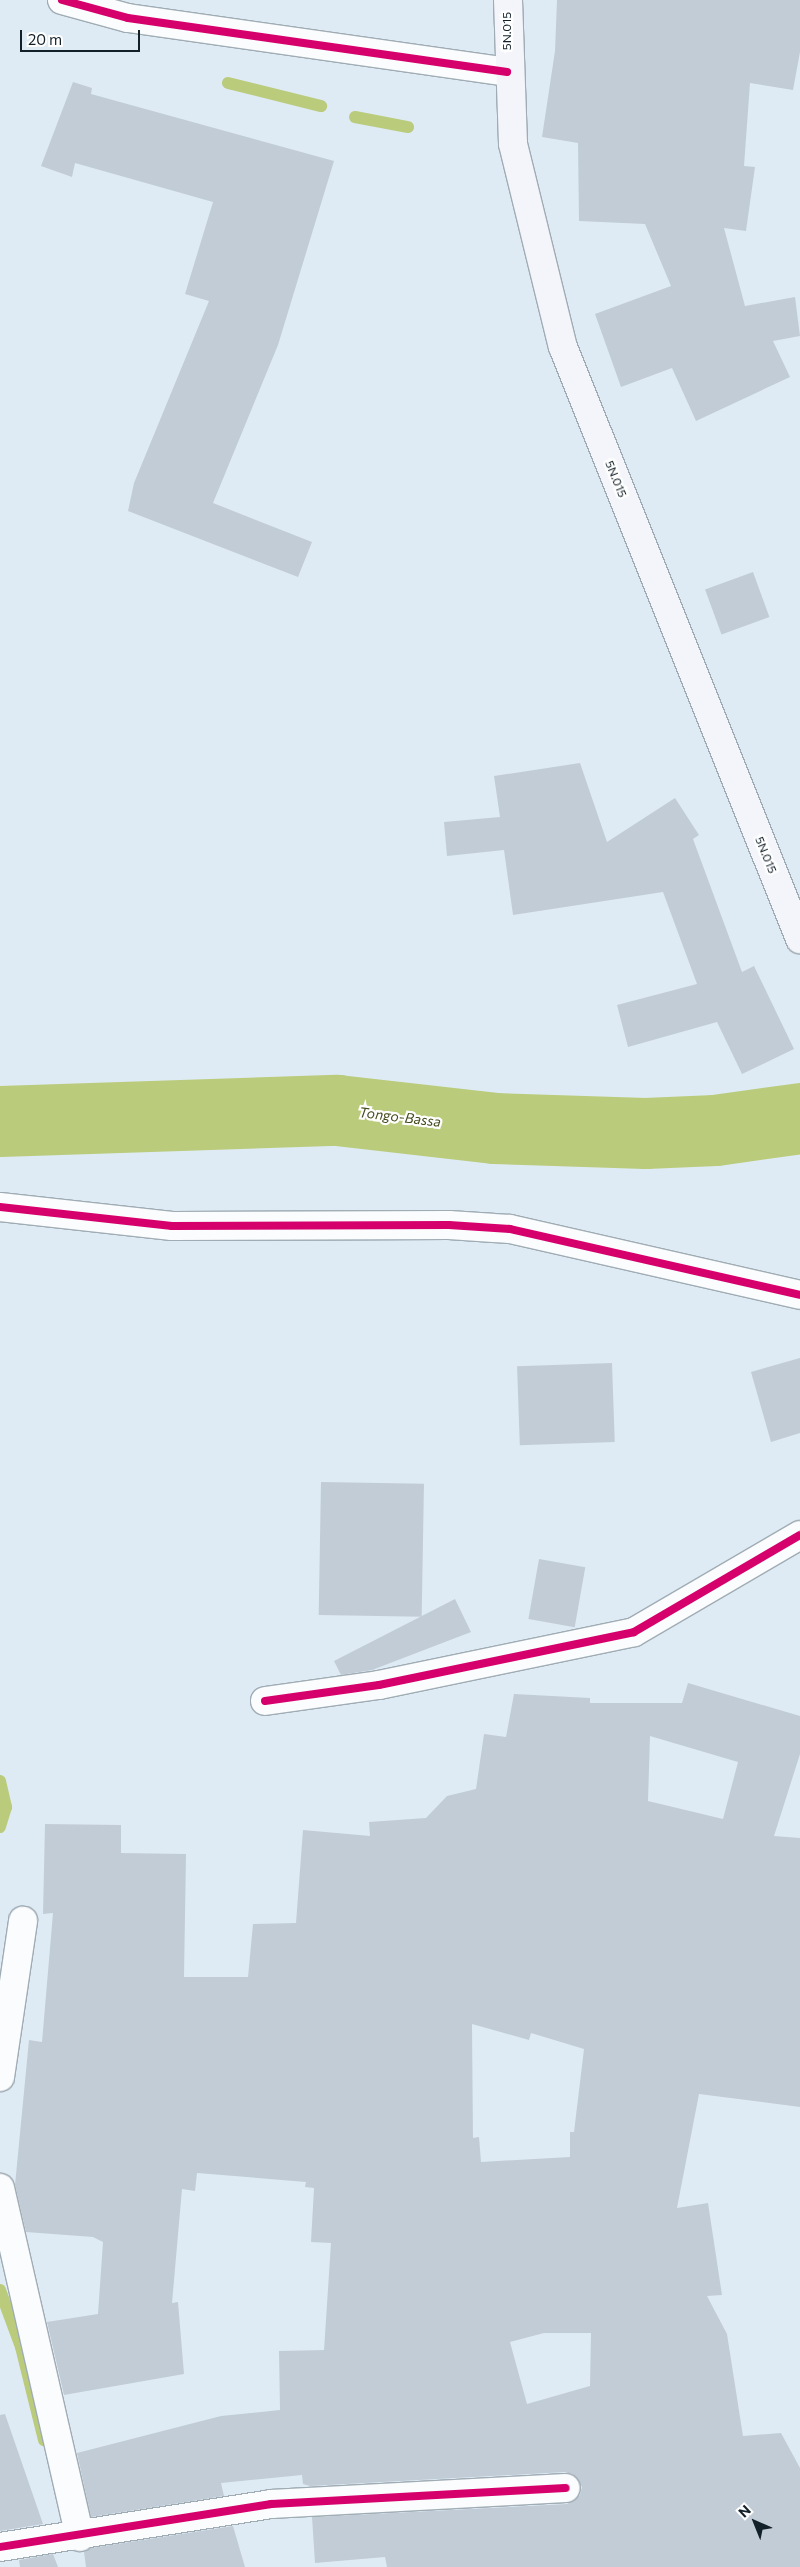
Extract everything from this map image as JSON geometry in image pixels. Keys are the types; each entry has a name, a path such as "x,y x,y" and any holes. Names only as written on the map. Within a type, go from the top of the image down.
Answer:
{"main road":[{"name":"5N.015","path":"508,0 507,72 522,188 563,347 800,939"}],"street":[{"path":"62,0 128,18 507,72"},
{"path":"0,1207 172,1226 448,1225 510,1229 800,1295"},
{"path":"265,1701 380,1685 634,1632 800,1535"},
{"path":"0,2077 23,1921"},
{"path":"0,2188 80,2538"},
{"path":"0,2547 80,2538 271,2504 566,2488"}],"building":[{"path":"557,0 800,0 800,52 793,90 750,83 744,166 755,167 746,231 724,228 745,306 795,297 800,336 773,341 790,377 696,421 672,368 621,387 595,314 671,286 645,224 579,221 578,143 542,137 555,51"},
{"path":"73,82 92,88 91,94 334,161 278,345 213,503 312,542 298,577 128,511 134,483 209,301 185,294 213,202 75,163 72,177 41,166"},
{"path":"753,572 769,617 721,635 705,589"},
{"path":"580,763 607,842 675,798 699,835 693,839 742,972 754,966 794,1049 742,1074 717,1022 628,1047 617,1005 697,984 663,892 513,915 504,850 447,856 444,822 500,817 494,776"},
{"path":"800,1358 800,1433 771,1442 751,1372"},
{"path":"612,1363 615,1442 520,1445 517,1366"},
{"path":"321,1482 424,1484 422,1617 319,1615"},
{"path":"539,1559 585,1567 575,1627 528,1619"},
{"path":"455,1599 471,1632 372,1670 341,1675 334,1661"},
{"path":"688,1683 800,1716 800,1754 774,1836 800,1838 800,2107 699,2094 677,2208 708,2203 722,2295 707,2296 727,2334 743,2436 781,2433 800,2468 800,2567 387,2567 385,2557 315,2563 312,2517 567,2504 580,2495 582,2487 573,2474 565,2472 310,2486 303,2484 302,2475 221,2483 224,2496 91,2517 77,2453 221,2416 280,2410 279,2351 324,2350 331,2243 311,2242 314,2188 305,2187 306,2182 197,2173 195,2191 182,2189 172,2303 178,2302 184,2374 64,2395 47,2322 98,2314 103,2242 93,2237 26,2232 15,2185 29,2040 42,2042 53,1913 43,1914 45,1824 121,1825 121,1853 186,1854 184,1977 248,1977 253,1924 296,1923 303,1830 370,1836 369,1822 426,1818 447,1796 476,1789 484,1734 506,1737 514,1694 590,1698 590,1703 682,1703","holes":["650,1736 738,1762 723,1819 648,1801","472,2024 529,2040 531,2033 584,2049 574,2132 570,2132 570,2157 481,2162 479,2137 473,2138","544,2333 591,2333 590,2386 527,2404 510,2342"]},
{"path":"5,2414 43,2524 0,2531 0,2415"},
{"path":"233,2526 245,2567 86,2567 84,2552 91,2548"},
{"path":"53,2554 58,2567 20,2567 19,2560"}],"waterway":[{"path":"228,83 321,106"},
{"path":"355,117 408,127"},
{"name":"Tongo-Bassa","path":"0,1121 337,1110 494,1128 645,1133 715,1130 800,1118"},
{"path":"0,1781 6,1807 0,1827"},
{"path":"0,2290 21,2347 44,2440"}],"cycle path":[{"path":"62,0 128,18 507,72"},
{"path":"0,1207 172,1226 449,1225 510,1229 800,1295"},
{"path":"265,1701 379,1685 634,1632 800,1535"},
{"path":"0,2547 271,2504 566,2488"}]}
